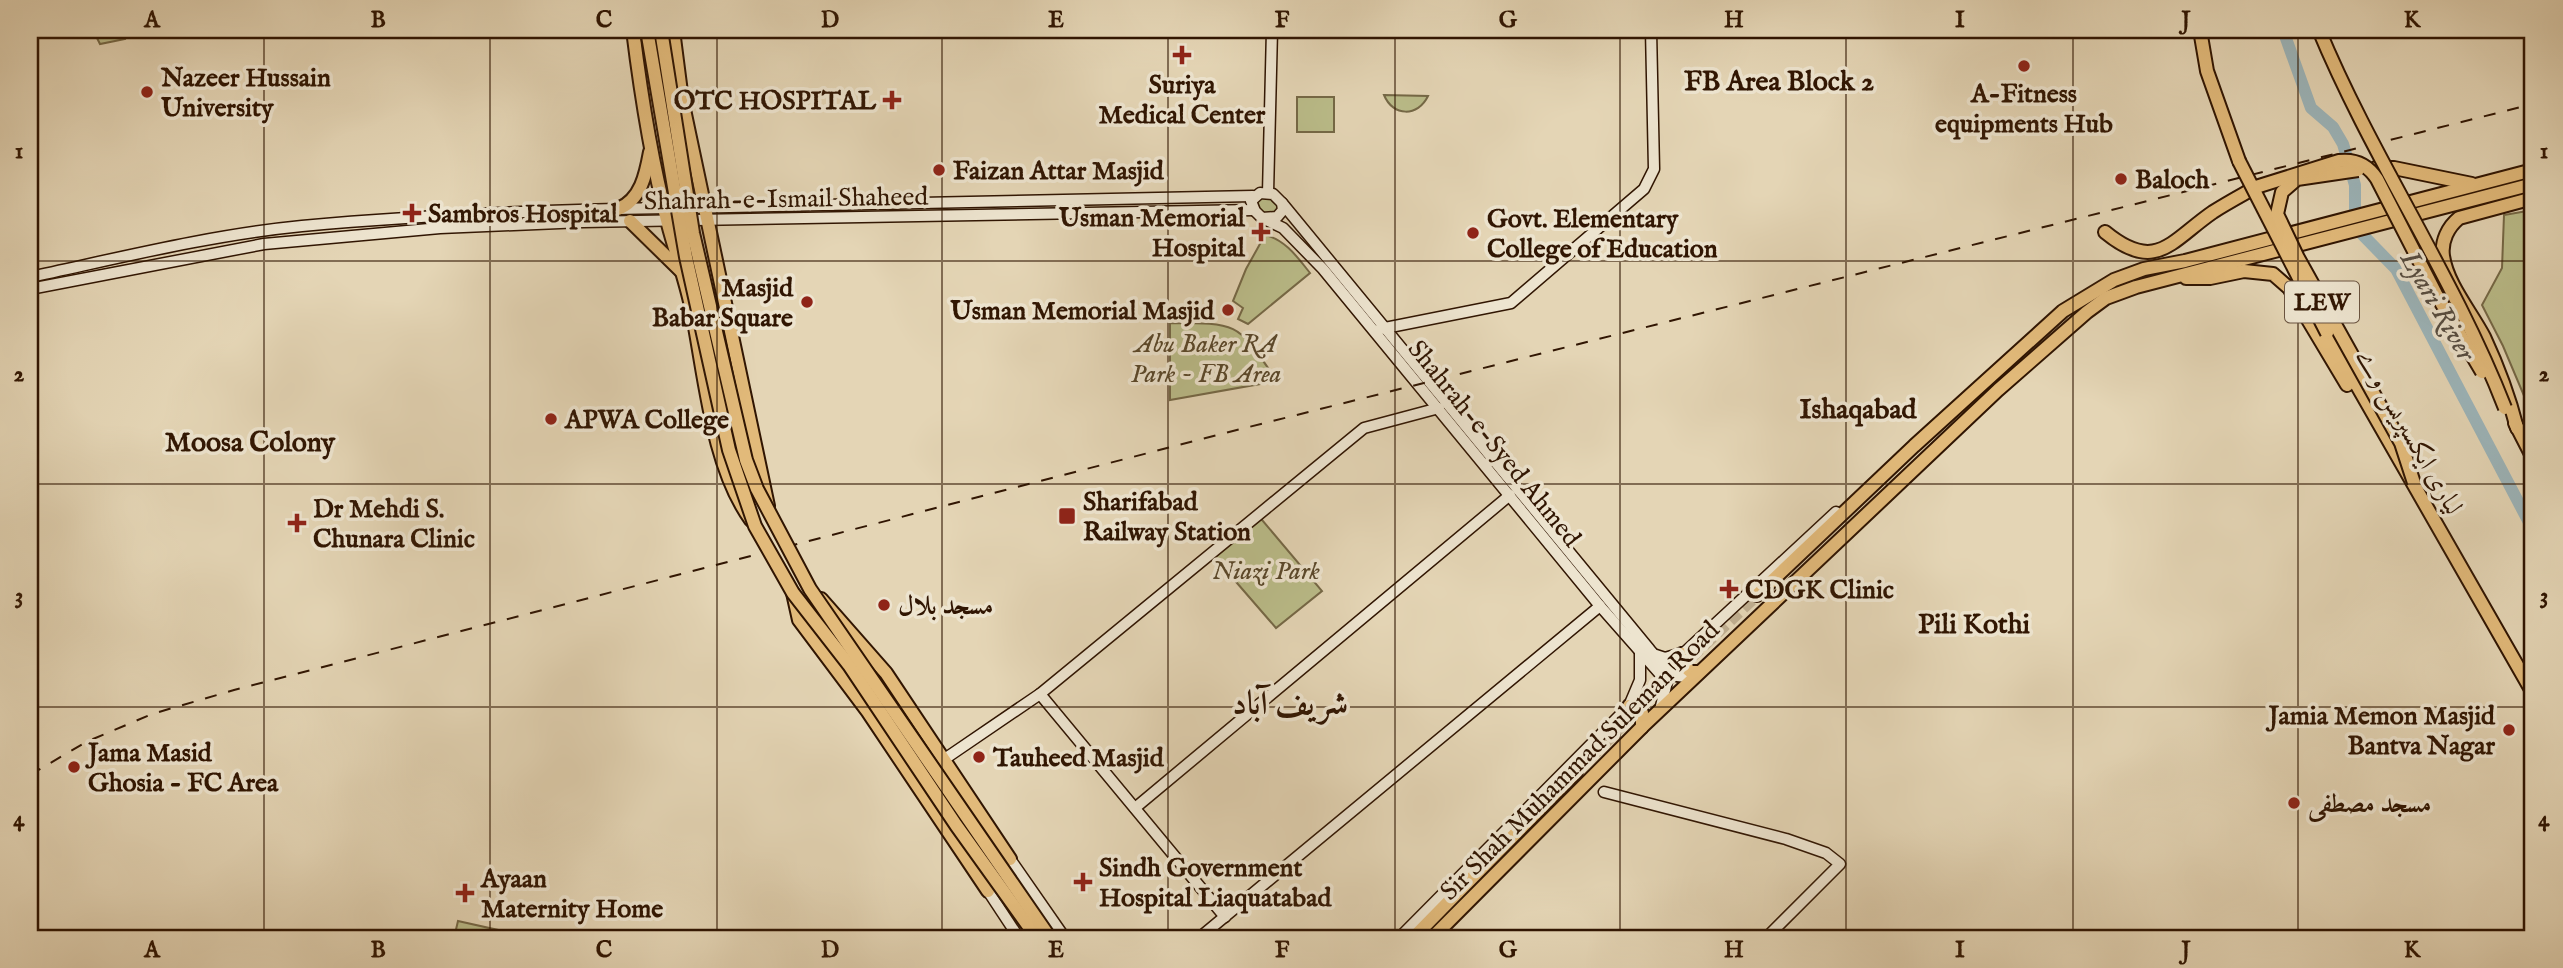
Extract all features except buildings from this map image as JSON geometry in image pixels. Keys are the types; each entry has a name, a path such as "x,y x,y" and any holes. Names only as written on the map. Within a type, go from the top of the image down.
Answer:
{"highway":[{"path":"633,30 651,147 667,222 690,303 727,477 793,593 849,665 956,825 1038,938"},
{"path":"647,30 686,257 729,450 755,526"},
{"path":"661,30 693,233 746,460 769,512 810,589 1050,938"},
{"path":"673,30 682,100 769,512"},
{"name":"لیاری ایکسپریس وے","path":"2200,30 2207,71 2239,160 2308,296 2532,689"},
{"path":"2319,30 2368,136 2478,345 2505,408"},
{"path":"618,209 631,203 641,187 651,147"},
{"path":"2144,269 2212,213 2256,187 2339,161 2352,160 2368,168 2377,179 2436,294 2533,458"},
{"name":"LEW","path":"2414,483 2401,443 2308,276 2277,214 2282,192 2297,179 2358,170 2394,168 2478,185"},
{"path":"2299,238 2388,207 2533,170"},
{"path":"2299,238 2393,221 2533,184"},
{"path":"2517,428 2507,390 2484,338 2448,271 2443,246 2446,234 2459,218 2533,198"},
{"path":"630,221 681,271"},
{"path":"2105,232 2126,248 2137,251 2152,253 2168,248"},
{"name":"Sir Shah Muhammad Suleman Road","path":"1757,595 1914,446 2063,311 2115,287 2144,269 2299,238"},
{"name":"Sir Shah Muhammad Suleman Road","path":"1432,938 1698,673 1998,390 2115,287 2170,278 2299,238"},
{"name":"LEW","path":"2170,278 2210,278 2244,271 2273,274 2285,282 2365,415 2414,483"},
{"path":"810,589 854,633 886,673 1010,859"},
{"path":"793,593 799,620 876,723 988,891"},
{"path":"1682,654 1684,666 1691,672 1698,673"},
{"path":"1629,706 1642,713 1642,727"},
{"name":"Sir Shah Muhammad Suleman Road","path":"1411,938 1576,772"},
{"path":"1448,902 1502,834"}],"main road":[{"path":"1268,193 1272,30"},
{"path":"1380,329 1511,303 1644,188 1654,169 1651,30"},
{"path":"1268,193 1282,203 1283,210 1277,217 1258,214 1251,201 1253,196 1268,193"},
{"name":"Shahrah-e-Ismail Shaheed","path":"30,277 142,253 301,226 522,211 1253,196"},
{"name":"Shahrah-e-Syed Ahmed","path":"1282,203 1438,408 1600,606 1673,676 1681,679 1698,673"},
{"name":"Shahrah-e-Ismail Shaheed","path":"30,289 264,244 440,228 630,221 1258,214"},
{"name":"Shahrah-e-Syed Ahmed","path":"1258,214 1283,228 1298,241 1380,329 1645,650 1667,682 1660,710"},
{"path":"949,756 1040,694 1364,428 1438,408"},
{"path":"1399,938 1629,706 1640,680 1645,650 1665,658 1682,654 1872,478 1914,446"},
{"path":"1136,808 1510,495"},
{"path":"1199,938 1600,606"},
{"path":"1040,694 1225,917"},
{"path":"1604,792 1786,839 1826,853 1840,864 1766,938"},
{"path":"1010,859 1065,938"},
{"path":"988,891 1019,938"}],"green space":[{"path":"93,30 123,30 125,39 100,44"},
{"path":"1384,95 1428,96 1418,108 1406,112 1393,107"},
{"path":"1297,97 1334,97 1334,132 1297,132"},
{"path":"1270,196 1281,209 1268,217 1256,208 1256,197"},
{"path":"2533,210 2533,417 2503,346 2482,305 2502,268 2504,215"},
{"path":"1265,235 1285,245 1310,273 1248,324 1238,319 1243,308 1233,301 1246,269"},
{"name":"Abu Baker RA Park - FB Area","path":"1170,323 1211,324 1235,330 1253,347 1277,381 1170,400"},
{"name":"Niazi Park","path":"1257,514 1322,591 1276,628 1211,553"},
{"path":"458,921 534,938 454,938"}],"waterway":[{"name":"Lyari River","path":"2283,30 2311,108 2333,127 2343,144 2355,185 2355,227 2396,269 2533,530"}],"tunnel":[{"path":"1576,772 1665,682 1757,595"}],"railway":[{"path":"30,775 86,742 152,714 234,690 1229,432 2533,104"}],"place":[{"name":"Suriya Medical Center","path":"1182,55"},
{"name":"A-Fitness equipments Hub","path":"2024,66"},
{"name":"Nazeer Hussain University","path":"147,92"},
{"name":"OTC HOSPITAL","path":"892,100"},
{"name":"Faizan Attar Masjid","path":"939,170"},
{"name":"Baloch","path":"2121,179"},
{"name":"Sambros Hospital","path":"412,213"},
{"name":"Usman Memorial Hospital","path":"1261,232"},
{"name":"Govt. Elementary College of Education","path":"1473,233"},
{"name":"Masjid Babar Square","path":"807,302"},
{"name":"Usman Memorial Masjid","path":"1228,310"},
{"name":"APWA College","path":"551,419"},
{"name":"Sharifabad Railway Station","path":"1067,516"},
{"name":"Dr Mehdi S. Chunara Clinic","path":"297,523"},
{"name":"CDGK Clinic","path":"1729,589"},
{"name":"مسجد بلال","path":"884,605"},
{"name":"Jamia Memon Masjid Bantva Nagar","path":"2509,730"},
{"name":"Tauheed Masjid","path":"979,757"},
{"name":"Jama Masid Ghosia - FC Area","path":"74,767"},
{"name":"مسجد مصطفی","path":"2294,803"},
{"name":"Sindh Government Hospital Liaquatabad","path":"1083,882"},
{"name":"Ayaan Maternity Home","path":"465,893"}],"district":[{"name":"FB Area Block 2","path":"1779,80"},
{"name":"Ishaqabad","path":"1858,408"},
{"name":"Moosa Colony","path":"250,441"},
{"name":"Pili Kothi","path":"1974,623"},
{"name":"شريف آباد","path":"1290,702"}]}
